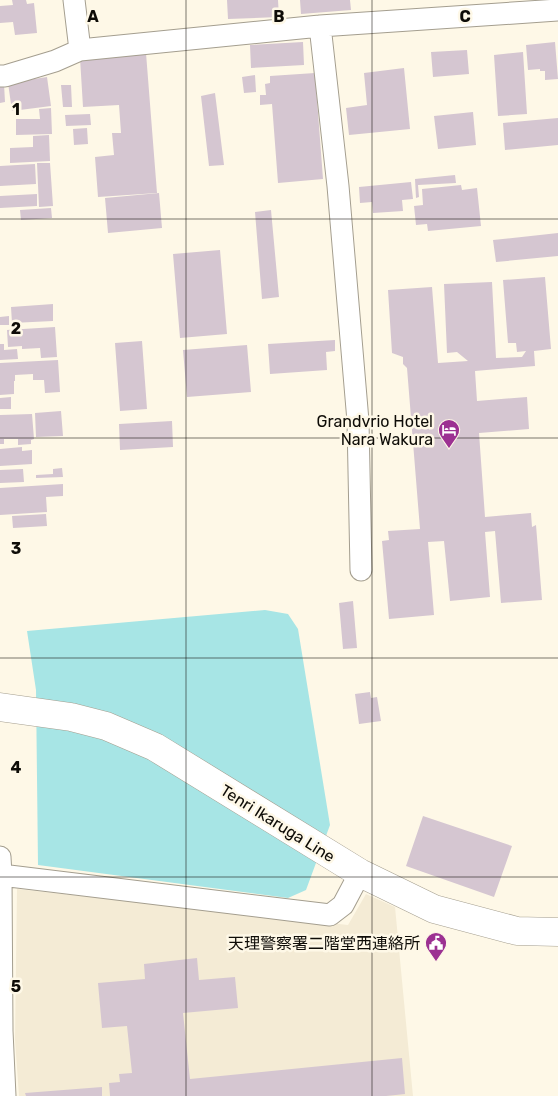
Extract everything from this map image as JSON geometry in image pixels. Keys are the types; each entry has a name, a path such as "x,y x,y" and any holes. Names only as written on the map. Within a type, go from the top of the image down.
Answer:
{"main road":[{"name":"Tenri Ikaruga Line","path":"12,709 71,717 106,726 155,746 336,859 360,873 434,909 517,931 558,932"}],"street":[{"path":"74,0 80,50"},
{"path":"0,76 54,61 80,50 320,26 558,10"},
{"path":"320,26 338,186 358,421 361,570"},
{"path":"5,1096 2,1031 1,866 330,915 343,904 360,873"}],"shaded area":[{"path":"17,889 348,925 366,894 395,907 413,1096 19,1096 15,1040"}],"water":[{"path":"265,610 288,614 298,629 330,825 306,890 288,898 38,865 36,690 27,631"}],"building":[{"path":"12,0 26,0 27,4 34,3 37,33 15,35 13,22 0,23 0,6 13,5"},
{"path":"227,0 278,0 279,17 228,19"},
{"path":"300,0 350,0 351,10 301,14"},
{"path":"303,42 304,65 251,68 250,45"},
{"path":"555,42 558,79 545,80 545,71 540,71 540,69 528,70 526,45"},
{"path":"467,50 469,74 433,77 431,52"},
{"path":"523,52 527,114 498,116 494,55"},
{"path":"146,53 157,193 98,197 95,157 114,155 112,133 121,133 119,105 83,107 80,58"},
{"path":"404,68 410,129 349,135 346,108 367,105 364,73"},
{"path":"315,73 323,179 278,183 272,104 260,105 260,95 266,95 265,84 270,83 270,76"},
{"path":"255,75 256,92 244,93 242,77"},
{"path":"47,77 51,106 12,111 8,83"},
{"path":"0,84 4,84 5,102 0,103"},
{"path":"61,85 71,85 72,107 63,107"},
{"path":"215,93 224,165 209,166 201,96"},
{"path":"51,108 52,134 16,135 16,119 40,119 39,109"},
{"path":"473,112 476,145 438,149 434,116"},
{"path":"90,114 91,125 66,126 65,115"},
{"path":"558,118 558,145 505,150 503,123"},
{"path":"87,128 88,144 74,145 73,129"},
{"path":"49,135 50,161 10,163 10,148 33,147 33,136"},
{"path":"37,163 50,163 53,206 39,207"},
{"path":"35,164 36,184 0,186 0,166"},
{"path":"455,175 456,183 418,185 419,197 416,198 415,179"},
{"path":"411,182 413,199 402,200 403,211 373,213 372,202 360,203 359,187"},
{"path":"461,185 462,190 477,188 481,226 428,231 427,224 416,225 414,206 423,205 422,189"},
{"path":"159,193 162,228 108,233 105,198"},
{"path":"37,194 37,206 0,208 0,196"},
{"path":"51,208 52,218 21,220 20,210"},
{"path":"271,210 279,297 262,299 255,212"},
{"path":"558,233 558,256 496,262 493,240"},
{"path":"220,250 227,334 180,338 173,254"},
{"path":"545,277 551,349 534,351 535,366 475,371 477,401 527,397 529,429 479,433 485,517 531,513 532,527 536,525 542,600 501,603 495,531 485,532 490,597 450,601 444,541 428,542 434,615 389,619 382,541 389,540 388,531 420,529 407,368 403,364 403,357 392,353 388,290 432,287 438,363 468,361 457,352 447,353 444,284 492,282 496,358 522,357 526,351 517,352 516,343 508,343 503,280"},
{"path":"53,304 53,321 12,323 11,307"},
{"path":"9,316 9,325 0,325 0,317"},
{"path":"55,327 57,357 41,358 40,348 22,349 22,346 8,347 7,330"},
{"path":"335,340 335,351 326,352 327,370 270,374 268,344"},
{"path":"142,341 147,409 120,411 115,343"},
{"path":"0,344 4,344 4,350 17,349 18,359 0,360"},
{"path":"247,345 251,392 187,397 183,350"},
{"path":"58,360 60,392 45,393 44,380 33,380 33,374 15,375 14,394 0,395 0,363"},
{"path":"11,397 11,409 0,409 0,398"},
{"path":"61,411 63,436 36,437 35,413"},
{"path":"32,414 34,439 31,440 31,444 18,445 18,439 4,439 4,444 0,444 0,415"},
{"path":"172,421 173,447 120,450 119,424"},
{"path":"22,447 22,451 32,450 32,464 0,466 0,449"},
{"path":"62,468 63,477 36,478 36,475 53,474 53,469"},
{"path":"23,469 24,482 0,483 0,470"},
{"path":"63,484 63,496 46,497 47,512 0,515 0,488"},
{"path":"46,514 47,526 13,528 12,516"},
{"path":"353,601 357,648 343,649 339,603"},
{"path":"370,692 371,698 377,697 381,721 359,724 355,694"},
{"path":"423,816 512,846 494,897 406,866"},
{"path":"197,958 199,980 235,977 238,1008 183,1013 190,1079 402,1058 405,1094 386,1096 110,1096 109,1083 120,1082 119,1074 132,1073 127,1026 102,1028 98,983 145,979 144,964"},
{"path":"102,1087 102,1096 26,1096 25,1093"}],"place":[{"name":"Grandvrio Hotel Nara Wakura","path":"449,449"},
{"name":"天理警察署二階堂西連絡所","path":"436,962"}]}
